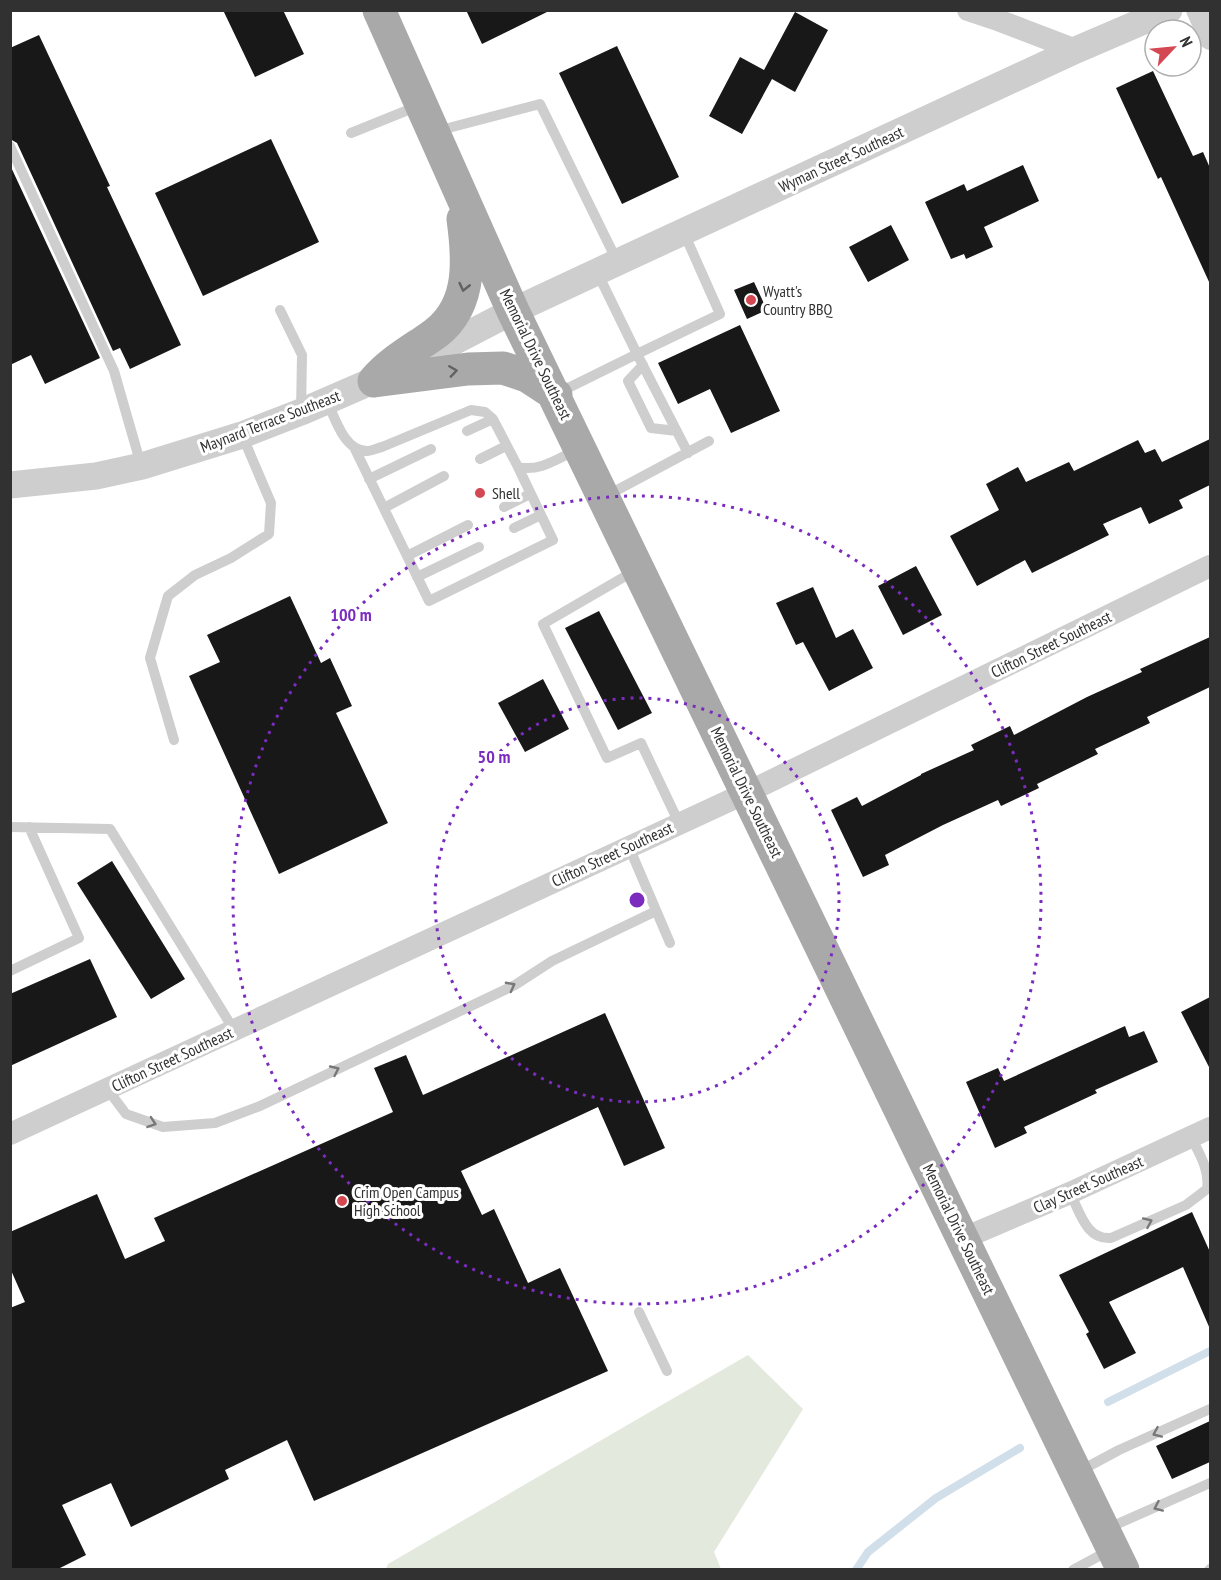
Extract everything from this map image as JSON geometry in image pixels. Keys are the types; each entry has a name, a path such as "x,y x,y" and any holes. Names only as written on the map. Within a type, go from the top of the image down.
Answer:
{"main road":[{"name":"Memorial Drive Southeast","path":"379,10 513,310 1113,1549"},
{"path":"374,381 386,366 432,336 452,315 464,291 468,265 458,188"},
{"path":"374,381 468,369 503,368 527,376 555,395"}],"street":[{"path":"968,10 1076,50"},
{"name":"Wyman Street Southeast","path":"513,310 1076,50 1169,10"},
{"path":"1197,10 1210,39"},
{"name":"Maynard Terrace Southeast","path":"10,485 96,476 142,466 242,435 407,366 513,310"},
{"name":"Clifton Street Southeast","path":"10,1134 748,792 1210,566"},
{"name":"Clay Street Southeast","path":"964,1238 1201,1133"}],"lane":[{"path":"351,133 428,118 540,104 608,267 637,354 688,453"},
{"path":"10,146 114,371 142,466"},
{"path":"555,395 720,314 684,232"},
{"path":"280,310 302,355 301,412"},
{"path":"643,365 628,381 651,428 677,431"},
{"path":"327,401 345,437 354,447 429,601 553,540 493,419 485,412 471,410 382,447 367,451 354,447"},
{"path":"467,431 493,419"},
{"path":"174,740 150,658 168,596 195,575 231,558 268,534 271,503 242,435"},
{"path":"603,497 709,441"},
{"path":"480,459 506,446"},
{"path":"518,467 537,468 580,448"},
{"path":"369,479 431,449"},
{"path":"384,508 444,476"},
{"path":"504,507 530,494"},
{"path":"514,528 541,515"},
{"path":"407,556 468,525"},
{"path":"417,577 479,547"},
{"path":"639,569 543,624 607,758 641,743 680,823"},
{"path":"10,827 110,829 234,1030"},
{"path":"10,971 80,938 29,827"},
{"path":"628,846 670,943"},
{"path":"108,1090 126,1114 163,1127 215,1123 260,1106 515,985 552,962 656,911"},
{"path":"1070,1193 1089,1232 1101,1239 1111,1239 1186,1205 1207,1189 1209,1179 1202,1159 1201,1133"},
{"path":"639,1312 667,1371"},
{"path":"1077,1473 1119,1450 1210,1409"},
{"path":"1073,1569 1113,1549 1210,1484"}],"shaded area":[{"path":"748,1355 803,1409 714,1552 721,1569 386,1569 388,1564"}],"building":[{"path":"223,10 283,10 304,54 255,77"},
{"path":"466,10 551,10 482,44"},
{"path":"795,12 828,30 795,92 772,79 742,134 709,116 740,57 764,70"},
{"path":"39,35 181,345 130,369 120,348 113,351 17,143 10,139 10,48"},
{"path":"617,46 679,177 622,204 559,73"},
{"path":"1143,76 1143,78 1156,78 1193,156 1203,152 1210,168 1210,284 1161,177 1158,179 1116,88"},
{"path":"271,139 319,242 203,296 155,193"},
{"path":"10,165 100,358 45,384 31,355 10,365"},
{"path":"1023,165 1039,201 984,227 993,247 966,259 964,254 951,259 925,202 964,184 967,191"},
{"path":"891,225 909,260 868,282 849,247"},
{"name":"Wyatt's Country BBQ","path":"754,282 767,310 747,319 734,290"},
{"path":"740,325 780,411 731,433 710,389 678,404 658,363"},
{"path":"1210,439 1210,485 1179,500 1183,508 1149,524 1141,507 1103,524 1109,535 1032,573 1025,560 977,586 950,536 999,510 986,484 1018,467 1026,482 1069,462 1074,471 1138,440 1145,453 1155,449 1162,462"},
{"path":"916,566 942,615 903,635 878,586"},
{"path":"813,587 836,638 853,629 873,668 829,691 803,642 796,645 776,603"},
{"path":"290,596 321,663 330,658 352,706 336,713 388,823 279,874 189,676 220,662 207,635"},
{"path":"599,611 652,713 618,730 565,628"},
{"path":"1210,637 1210,687 1147,717 1150,723 1095,749 1098,754 1037,784 1039,788 1001,806 998,800 885,855 889,865 863,877 831,810 857,797 862,806 921,774 974,750 971,745 1010,726 1014,735 1087,697 1142,672 1140,669"},
{"path":"543,679 569,729 525,752 498,703"},
{"path":"112,861 185,979 151,999 77,883"},
{"path":"90,959 117,1017 10,1066 10,994"},
{"path":"1210,997 1210,1069 1181,1012"},
{"path":"605,1013 665,1148 624,1166 598,1107 461,1171 482,1215 494,1209 528,1283 560,1268 608,1371 314,1501 287,1440 225,1470 229,1479 131,1527 111,1483 62,1505 86,1555 58,1569 10,1569 10,1308 25,1302 10,1268 10,1232 97,1194 125,1259 165,1241 154,1218 393,1112 374,1068 406,1055 423,1095"},
{"path":"1125,1026 1129,1037 1144,1031 1158,1062 1095,1090 1097,1093 1024,1127 1027,1133 995,1148 966,1082 998,1068 1004,1081"},
{"path":"1192,1212 1210,1252 1210,1329 1183,1267 1109,1302 1136,1353 1104,1369 1086,1334 1089,1332 1059,1275"},
{"path":"1210,1421 1210,1462 1172,1479 1156,1446"}],"waterway":[{"path":"1108,1402 1210,1351"},
{"path":"856,1570 868,1552 936,1498 1020,1448"}],"place":[{"name":"Wyatt's Country BBQ","path":"751,300"},
{"name":"Shell","path":"480,493"},
{"name":"Crim Open Campus High School","path":"342,1201"}]}
